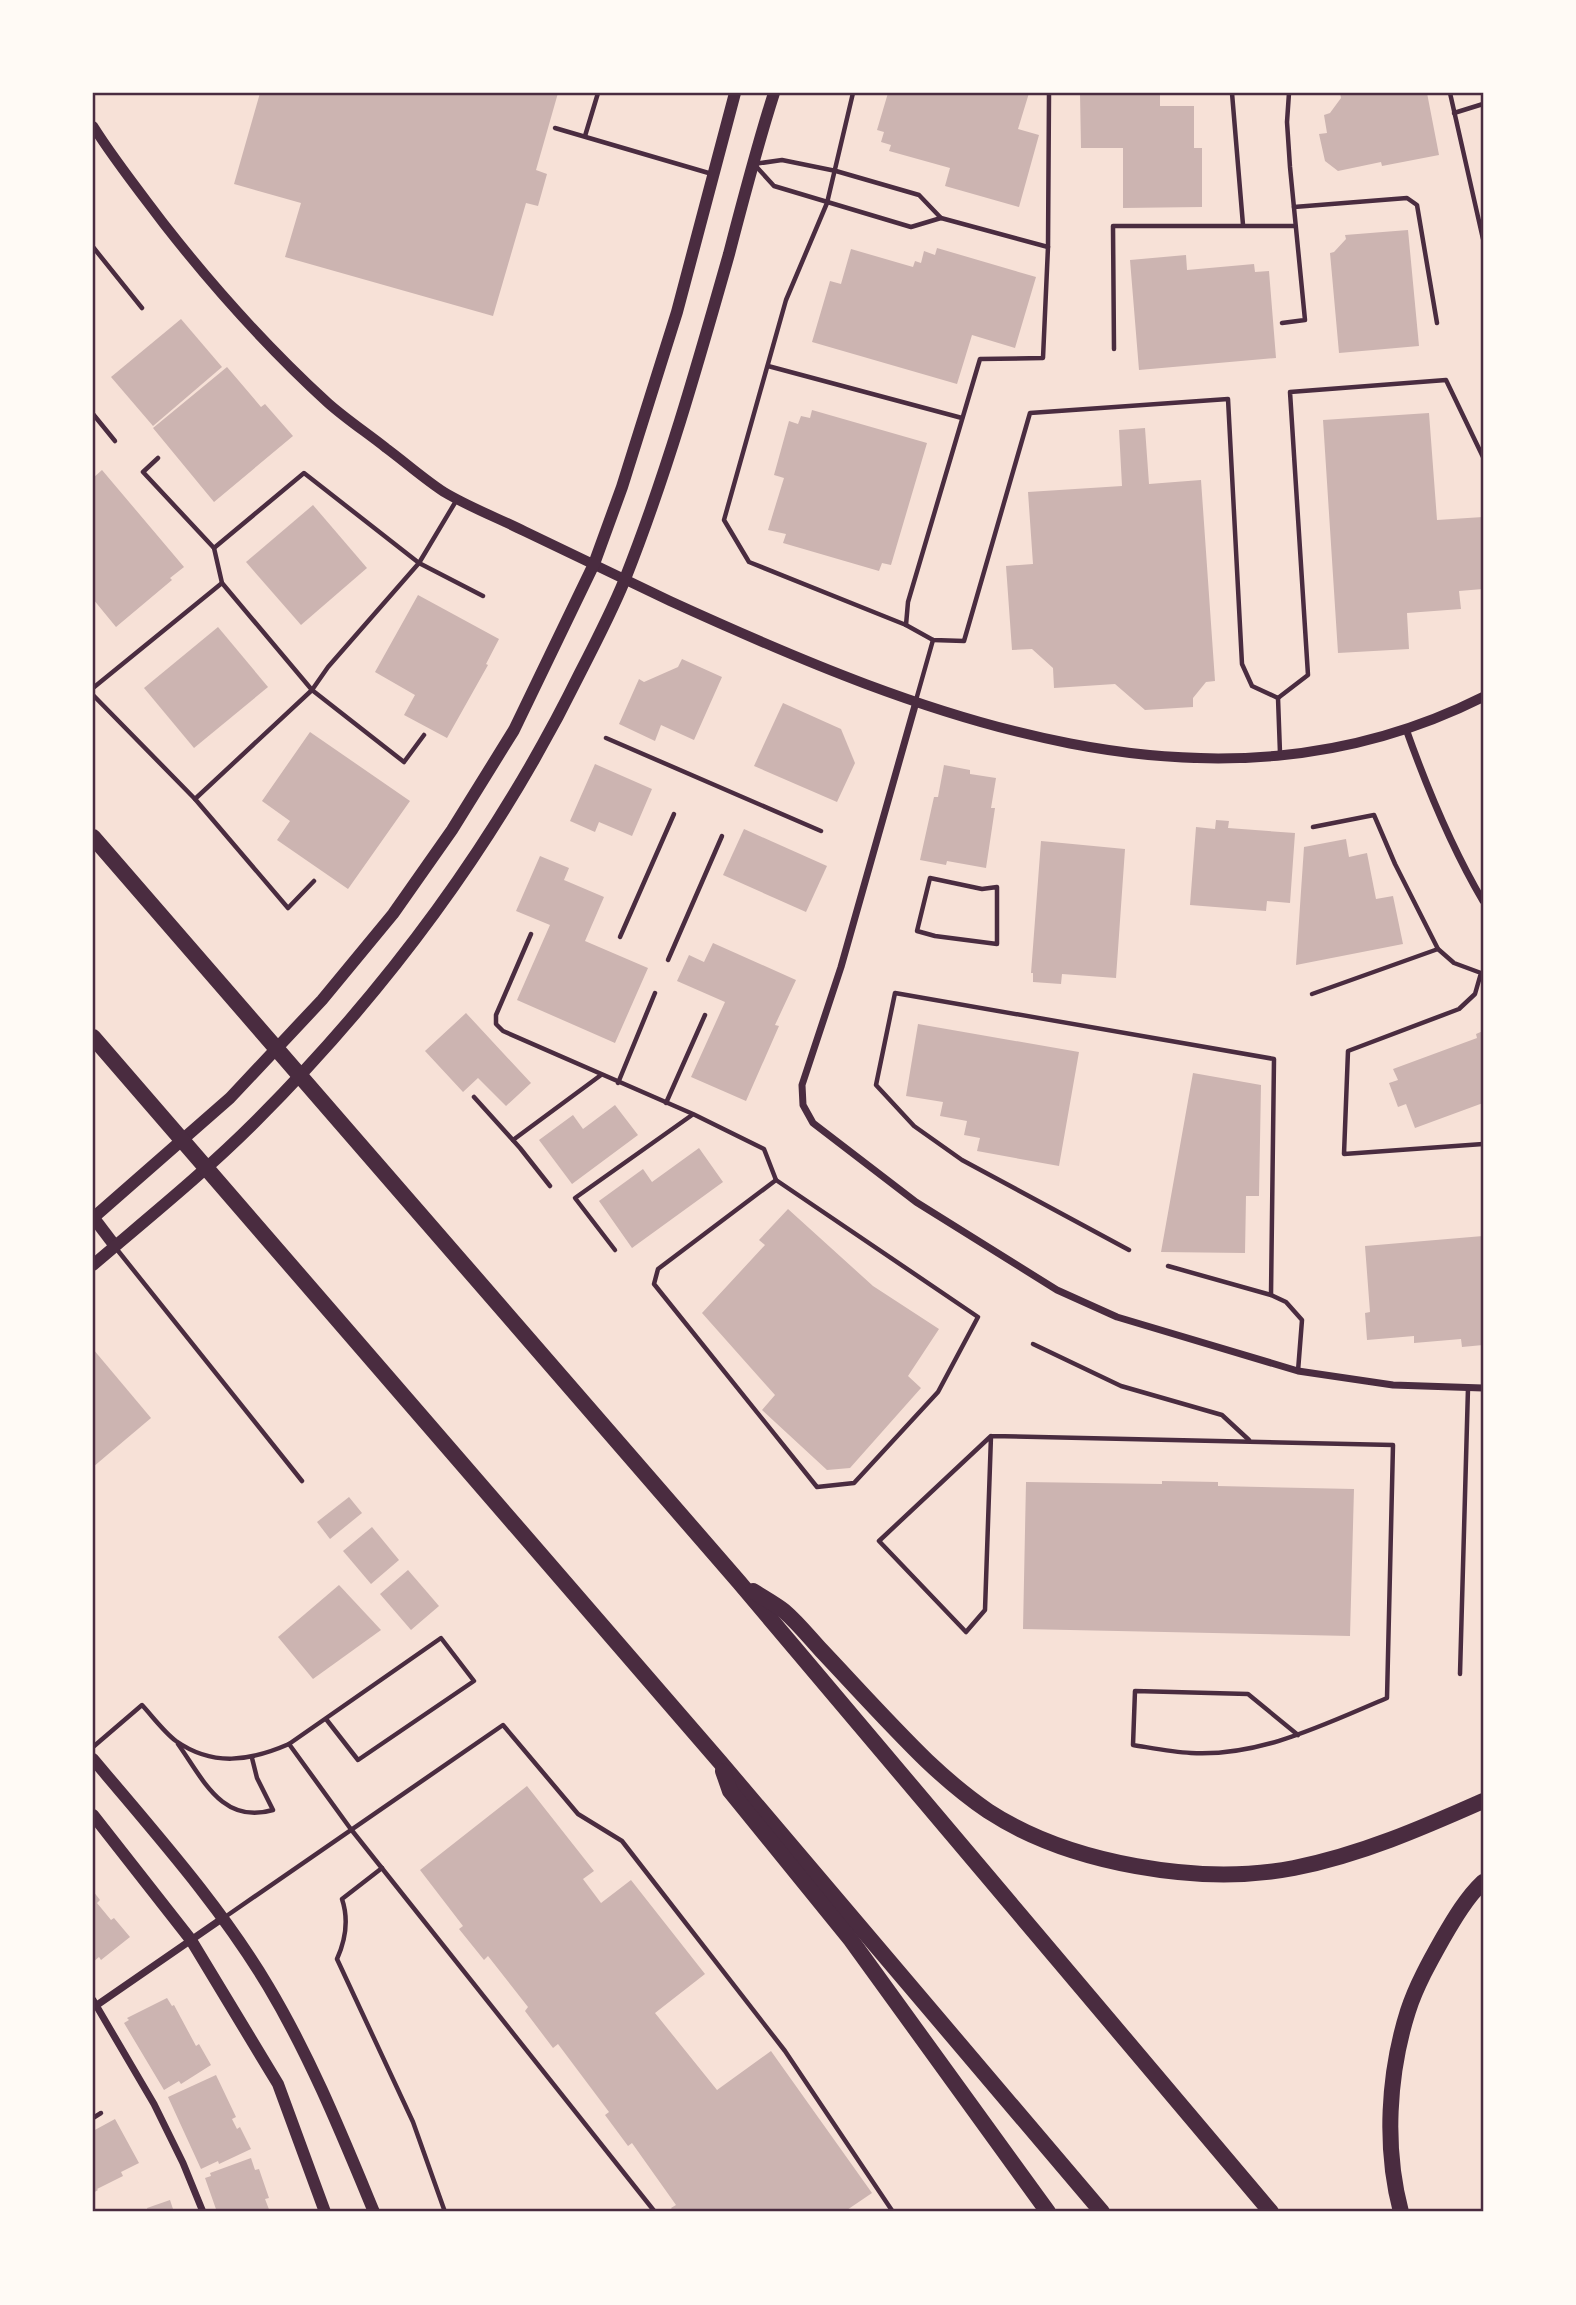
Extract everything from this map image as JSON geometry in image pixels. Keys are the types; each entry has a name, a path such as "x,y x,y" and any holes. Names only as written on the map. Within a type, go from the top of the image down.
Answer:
{"highway":[{"path":"93,837 739,1582 1271,2212"},
{"path":"93,1037 720,1762 1102,2212"},
{"path":"739,1582 784,1611 927,1761 962,1792 990,1812 1028,1832 1099,1857 1159,1869 1202,1873 1248,1874 1293,1868 1379,1845 1483,1801"},
{"path":"720,1762 730,1791 851,1940 1048,2212"},
{"path":"1401,2212 1395,2190 1390,2129 1396,2065 1408,2010 1428,1965 1454,1920 1483,1882"}],"main road":[{"path":"115,1246 93,1217 230,1098 322,1000 393,914 475,794 514,730 594,564 677,312 735,93"},
{"path":"93,1265 156,1213 254,1123 344,1028 421,934 504,813 544,746 625,579 654,498 686,401 774,93"},
{"path":"93,1759 224,1918 268,1986 316,2072 374,2212"},
{"path":"93,1815 191,1940 278,2084 325,2212"}],"street":[{"path":"93,126 116,162 195,265 252,329 331,406 443,491 768,645 916,702 1032,734 1131,755 1215,760 1280,756 1353,745 1406,729 1483,696"},
{"path":"916,702 841,967 802,1085 803,1105 813,1123 916,1202 1057,1290 1140,1326 1298,1371 1393,1385 1483,1388"},
{"path":"1406,729 1442,821 1483,901"},
{"path":"203,2212 154,2104 95,2003 224,1918"}],"lane":[{"path":"585,136 598,93"},
{"path":"853,93 827,203 786,300 724,520 749,562 905,625 933,640 964,640 1030,413 1228,399 1242,664 1252,687 1278,698"},
{"path":"905,625 908,602 980,359 1043,358 1048,247 1049,93"},
{"path":"1232,93 1243,225"},
{"path":"1282,323 1304,320 1287,122 1289,93"},
{"path":"1450,93 1483,239"},
{"path":"1454,113 1483,104"},
{"path":"555,128 712,174"},
{"path":"753,164 782,160 836,171 919,195 941,218 1048,247"},
{"path":"753,164 774,186 827,203 911,227 941,218"},
{"path":"1294,207 1407,198 1417,205 1437,323"},
{"path":"1114,349 1113,226 1296,226"},
{"path":"93,247 142,308"},
{"path":"768,366 962,418"},
{"path":"1278,698 1308,675 1290,392 1446,380 1483,457"},
{"path":"93,414 116,441"},
{"path":"158,458 143,472 214,548 222,583 312,690 404,762 424,735"},
{"path":"214,548 304,473 419,563 483,596"},
{"path":"195,799 312,690 328,667 419,563 458,499"},
{"path":"93,688 222,583"},
{"path":"916,702 933,640"},
{"path":"93,695 195,799 288,908 314,881"},
{"path":"1278,698 1280,756"},
{"path":"606,738 821,831"},
{"path":"620,937 674,814"},
{"path":"1313,827 1374,815 1395,864 1438,949 1454,963 1481,973 1475,994 1459,1009 1348,1051 1344,1154 1483,1144"},
{"path":"668,960 722,836"},
{"path":"930,878 982,889 997,887 998,944 917,931 930,878"},
{"path":"531,934 496,1015 496,1024 503,1031 693,1114 764,1149 776,1180 978,1317 938,1392 854,1483 817,1487 654,1284 657,1269 776,1180"},
{"path":"1312,994 1438,949"},
{"path":"618,1083 655,993"},
{"path":"1129,1250 962,1160 914,1126 876,1084 895,993 1274,1059 1271,1295"},
{"path":"666,1103 705,1015"},
{"path":"513,1140 601,1075"},
{"path":"474,1097 550,1186"},
{"path":"615,1250 575,1198 693,1114"},
{"path":"115,1246 302,1482"},
{"path":"1168,1266 1271,1295 1286,1302 1303,1320 1298,1371"},
{"path":"1033,1344 1121,1386 1222,1415 1249,1440"},
{"path":"1460,1674 1468,1387"},
{"path":"991,1436 985,1609 966,1632 879,1541 991,1436 1393,1445 1387,1698 1298,1735 1244,1750 1192,1754 1133,1745 1135,1691 1248,1694 1298,1735"},
{"path":"175,1740 202,1756 236,1760 252,1758 289,1744 441,1638 474,1681 358,1760 326,1719"},
{"path":"93,1747 142,1705 175,1740 216,1798 229,1807 246,1813 261,1814 273,1810 257,1778 252,1758"},
{"path":"224,1918 503,1725 578,1814 622,1841 785,2051 893,2212"},
{"path":"289,1744 382,1868 655,2212"},
{"path":"382,1868 342,1899 347,1921 342,1949 337,1959 412,2122 446,2212"},
{"path":"93,2118 101,2113"}],"building":[{"path":"260,93 558,93 536,170 547,174 538,206 526,203 493,316 285,257 301,203 234,184"},
{"path":"888,93 1029,93 1018,129 1039,135 1019,207 945,186 950,168 889,151 891,145 881,142 884,132 877,130"},
{"path":"1080,93 1160,93 1160,106 1194,106 1194,148 1202,148 1202,207 1123,208 1123,148 1081,148"},
{"path":"1340,93 1427,93 1439,155 1382,166 1381,162 1338,171 1325,161 1319,134 1327,133 1324,115 1330,113 1341,98"},
{"path":"1408,230 1419,346 1339,353 1330,253 1346,239 1345,235"},
{"path":"937,248 1036,277 1015,348 972,335 957,384 812,342 830,281 841,284 851,249 913,267 915,261 921,263 924,251 935,255"},
{"path":"1186,255 1187,270 1254,264 1255,272 1269,271 1276,358 1139,370 1130,260"},
{"path":"181,319 222,367 153,426 111,377"},
{"path":"227,367 261,407 265,404 293,436 214,502 153,428"},
{"path":"812,410 927,443 891,565 882,563 879,571 783,543 786,534 768,530 784,478 774,475 789,421 798,424 801,416 810,418"},
{"path":"1429,413 1437,520 1483,517 1483,589 1459,591 1461,609 1407,613 1409,649 1338,653 1323,420"},
{"path":"1145,428 1149,484 1201,480 1215,681 1206,682 1193,698 1193,707 1145,710 1115,684 1054,688 1053,668 1032,649 1012,650 1006,566 1033,564 1028,492 1122,486 1119,430"},
{"path":"102,470 184,567 116,627 93,599 93,478"},
{"path":"313,505 367,568 301,625 246,562"},
{"path":"418,595 499,639 486,664 488,665 447,738 404,715 415,695 375,672"},
{"path":"218,627 268,687 194,748 144,688"},
{"path":"682,659 722,677 694,740 661,725 655,741 619,724 639,679 644,682 678,667"},
{"path":"783,703 841,729 855,763 837,802 754,766"},
{"path":"310,732 410,801 348,889 277,840 290,821 262,801"},
{"path":"595,764 652,789 632,836 599,822 595,832 570,821"},
{"path":"944,765 970,770 970,774 996,778 991,808 995,808 986,868 947,861 946,865 920,860"},
{"path":"1216,820 1229,821 1228,828 1295,833 1290,903 1267,901 1266,911 1190,905 1196,827 1215,829"},
{"path":"744,829 827,866 806,912 723,875"},
{"path":"1346,839 1349,857 1367,853 1376,899 1393,896 1403,944 1296,965 1304,847"},
{"path":"1041,841 1125,849 1116,978 1062,974 1061,984 1033,982 1031,973"},
{"path":"540,856 569,868 564,880 604,897 585,941 648,968 615,1043 517,1000 550,925 516,911"},
{"path":"713,943 796,980 775,1025 779,1026 746,1101 691,1077 725,1002 677,981 689,955 704,962"},
{"path":"466,1013 531,1083 506,1106 478,1078 463,1092 425,1051"},
{"path":"918,1024 1079,1052 1059,1166 977,1151 980,1138 964,1135 967,1121 940,1116 943,1102 906,1096"},
{"path":"1483,1031 1483,1103 1415,1128 1406,1104 1398,1107 1389,1083 1398,1080 1393,1069 1477,1038 1476,1034"},
{"path":"1193,1073 1261,1085 1259,1196 1246,1196 1245,1253 1161,1252"},
{"path":"615,1105 638,1135 572,1184 539,1140 573,1115 583,1129"},
{"path":"699,1148 723,1182 632,1248 599,1201 643,1169 652,1182"},
{"path":"788,1209 873,1286 939,1329 908,1376 921,1388 850,1468 827,1470 762,1410 775,1395 702,1313 765,1245 759,1240"},
{"path":"1483,1236 1483,1345 1462,1347 1461,1339 1414,1343 1414,1336 1367,1340 1365,1313 1370,1312 1365,1246"},
{"path":"93,1349 151,1418 93,1467"},
{"path":"1162,1481 1218,1482 1218,1486 1354,1489 1350,1636 1023,1629 1026,1482 1162,1484"},
{"path":"349,1497 362,1513 330,1539 317,1522"},
{"path":"372,1527 399,1560 371,1584 343,1551"},
{"path":"408,1570 439,1606 411,1630 380,1594"},
{"path":"339,1585 381,1630 313,1679 278,1637"},
{"path":"527,1786 594,1871 583,1879 601,1903 631,1880 705,1974 655,2013 717,2090 771,2051 872,2193 844,2212 674,2212 671,2208 676,2205 632,2143 628,2146 605,2115 609,2112 558,2044 553,2048 525,2011 528,2007 488,1956 484,1960 459,1929 463,1926 420,1870"},
{"path":"93,1891 100,1900 97,1903 130,1937 101,1960 99,1957 93,1962"},
{"path":"167,1998 172,2006 174,2005 196,2046 199,2044 211,2065 181,2084 179,2081 164,2090 124,2023 129,2020 127,2018"},
{"path":"216,2075 236,2117 232,2119 237,2129 240,2127 251,2149 201,2169 168,2097"},
{"path":"115,2119 139,2163 121,2172 123,2176 93,2193 93,2131"},
{"path":"251,2158 255,2170 259,2169 269,2198 265,2199 270,2212 217,2212 205,2178 211,2176 210,2173"},
{"path":"170,2200 174,2212 148,2212 147,2208"}]}
